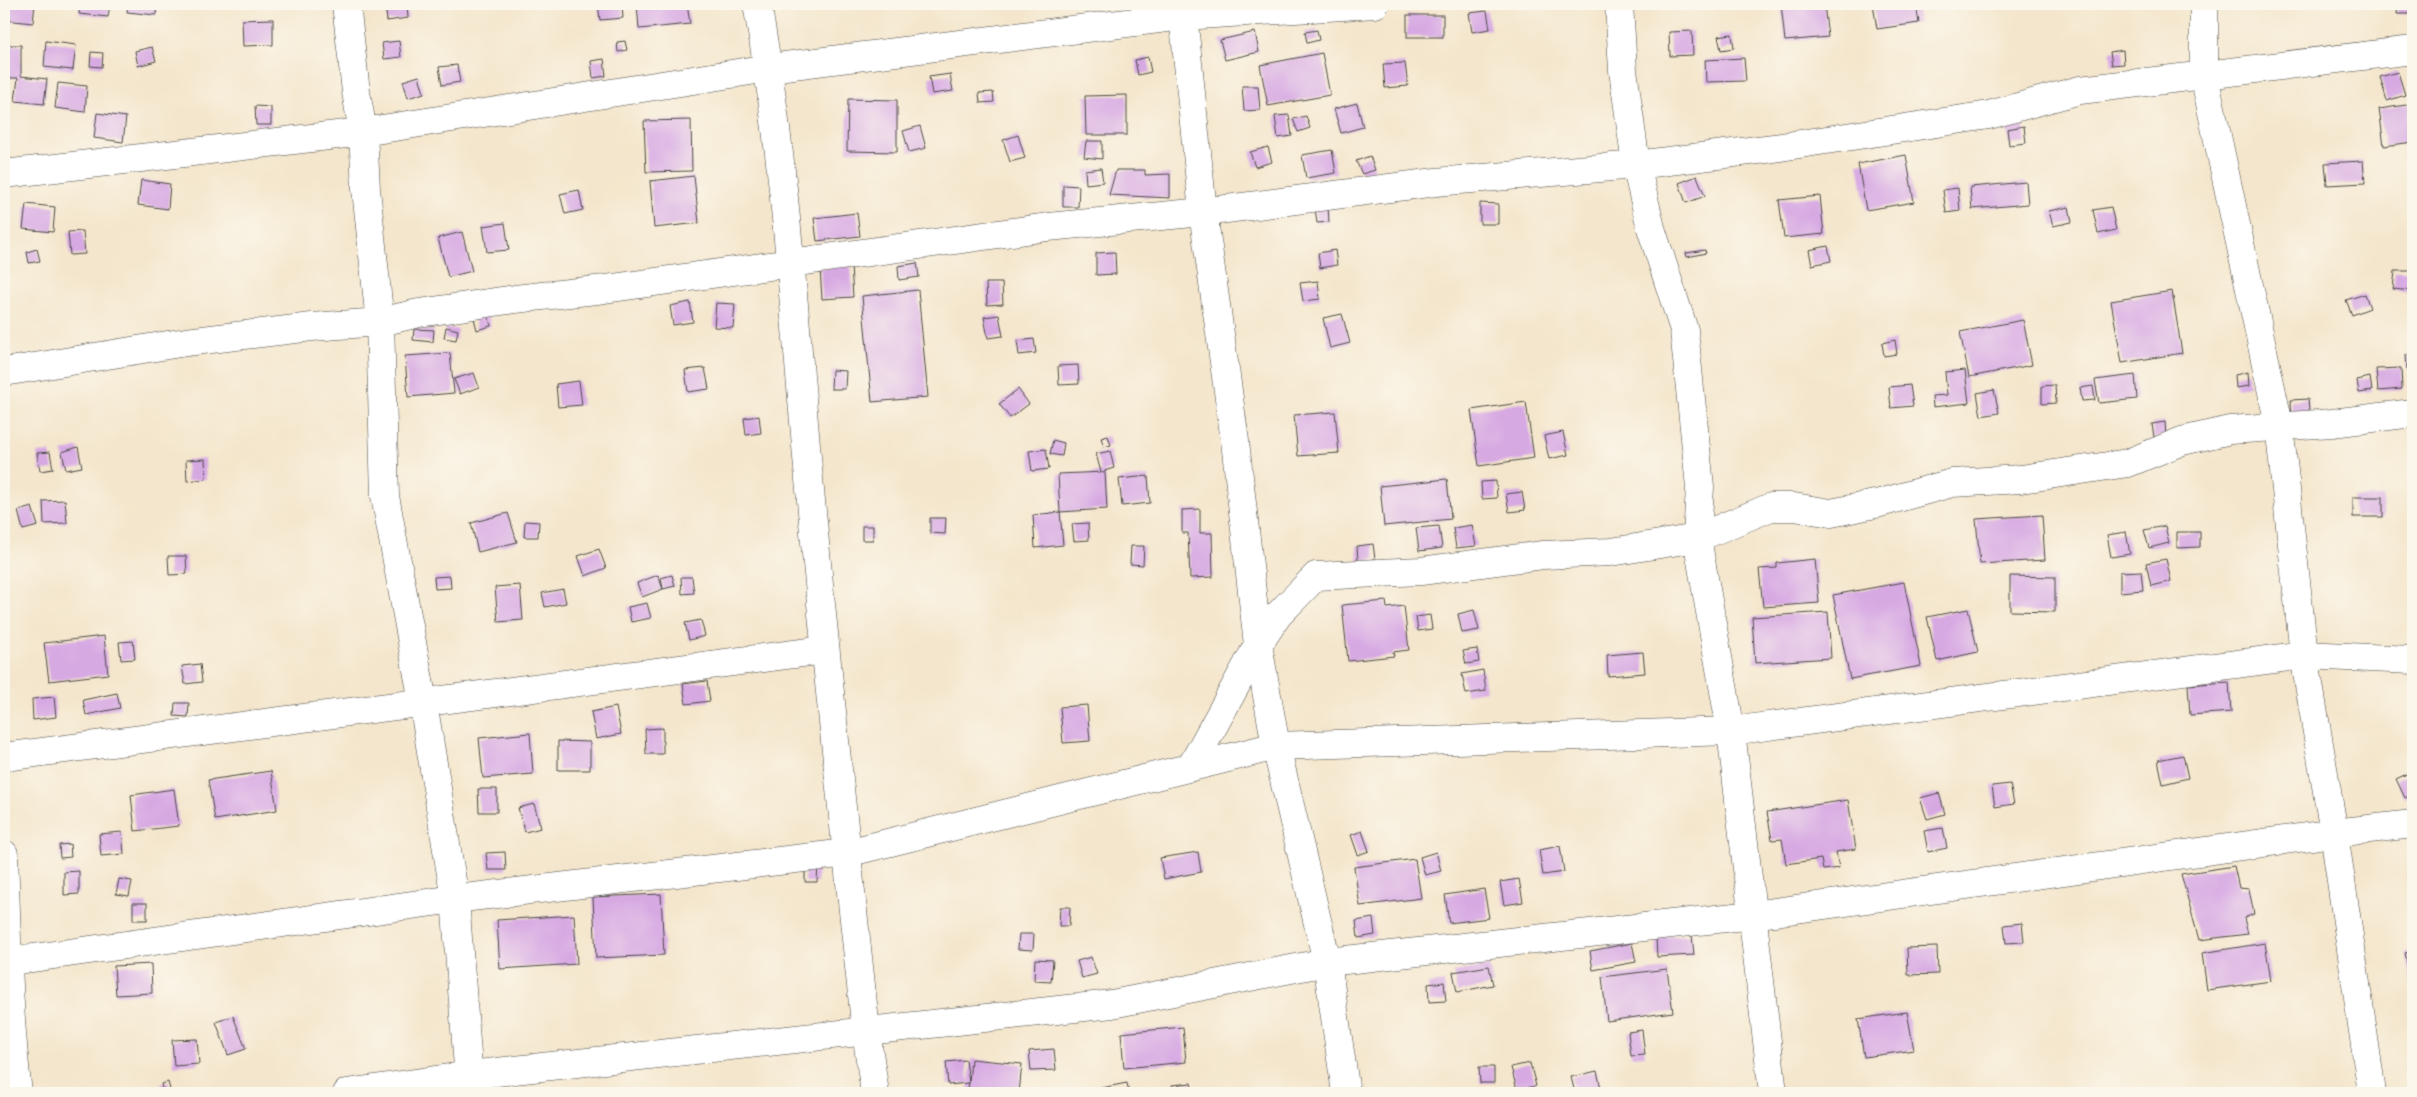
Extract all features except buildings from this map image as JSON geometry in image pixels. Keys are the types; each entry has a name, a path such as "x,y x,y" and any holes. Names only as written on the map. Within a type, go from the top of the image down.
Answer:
{"street":[{"path":"346,4 356,92 364,132 366,198 380,322 385,496 423,702 455,899 470,1084"},
{"path":"757,4 769,68 825,650 866,1032 875,1093"},
{"path":"4,174 364,132 769,68 1182,10 1375,4"},
{"path":"1619,4 1623,70 1636,165 1652,228 1684,330 1700,487 1697,538 1731,731 1773,1093"},
{"path":"2205,4 2204,75 2279,425 2304,655 2334,834 2372,1093"},
{"path":"1182,10 1203,212 1234,441 1258,645 1276,746 1327,962 1346,1093"},
{"path":"4,372 186,342 312,327 380,322 419,313 515,299 605,289 1048,227 1203,212 1436,182 1636,165 1774,148 1989,115 2080,90 2413,50"},
{"path":"1190,767 1258,645 1278,615 1316,576 1421,571 1543,555 1611,552 1697,538 1771,507 1794,507 1831,513 1880,503 1952,483 2021,479 2128,464 2182,442 2230,430 2279,425 2332,423 2413,413"},
{"path":"4,757 825,650"},
{"path":"7,962 455,899 847,853 1276,746 1731,731 2304,655 2413,660"},
{"path":"347,1093 470,1084 866,1032 1112,1004 1327,962 1753,915 2413,824"},
{"path":"4,854 10,1027 18,1093"}]}
